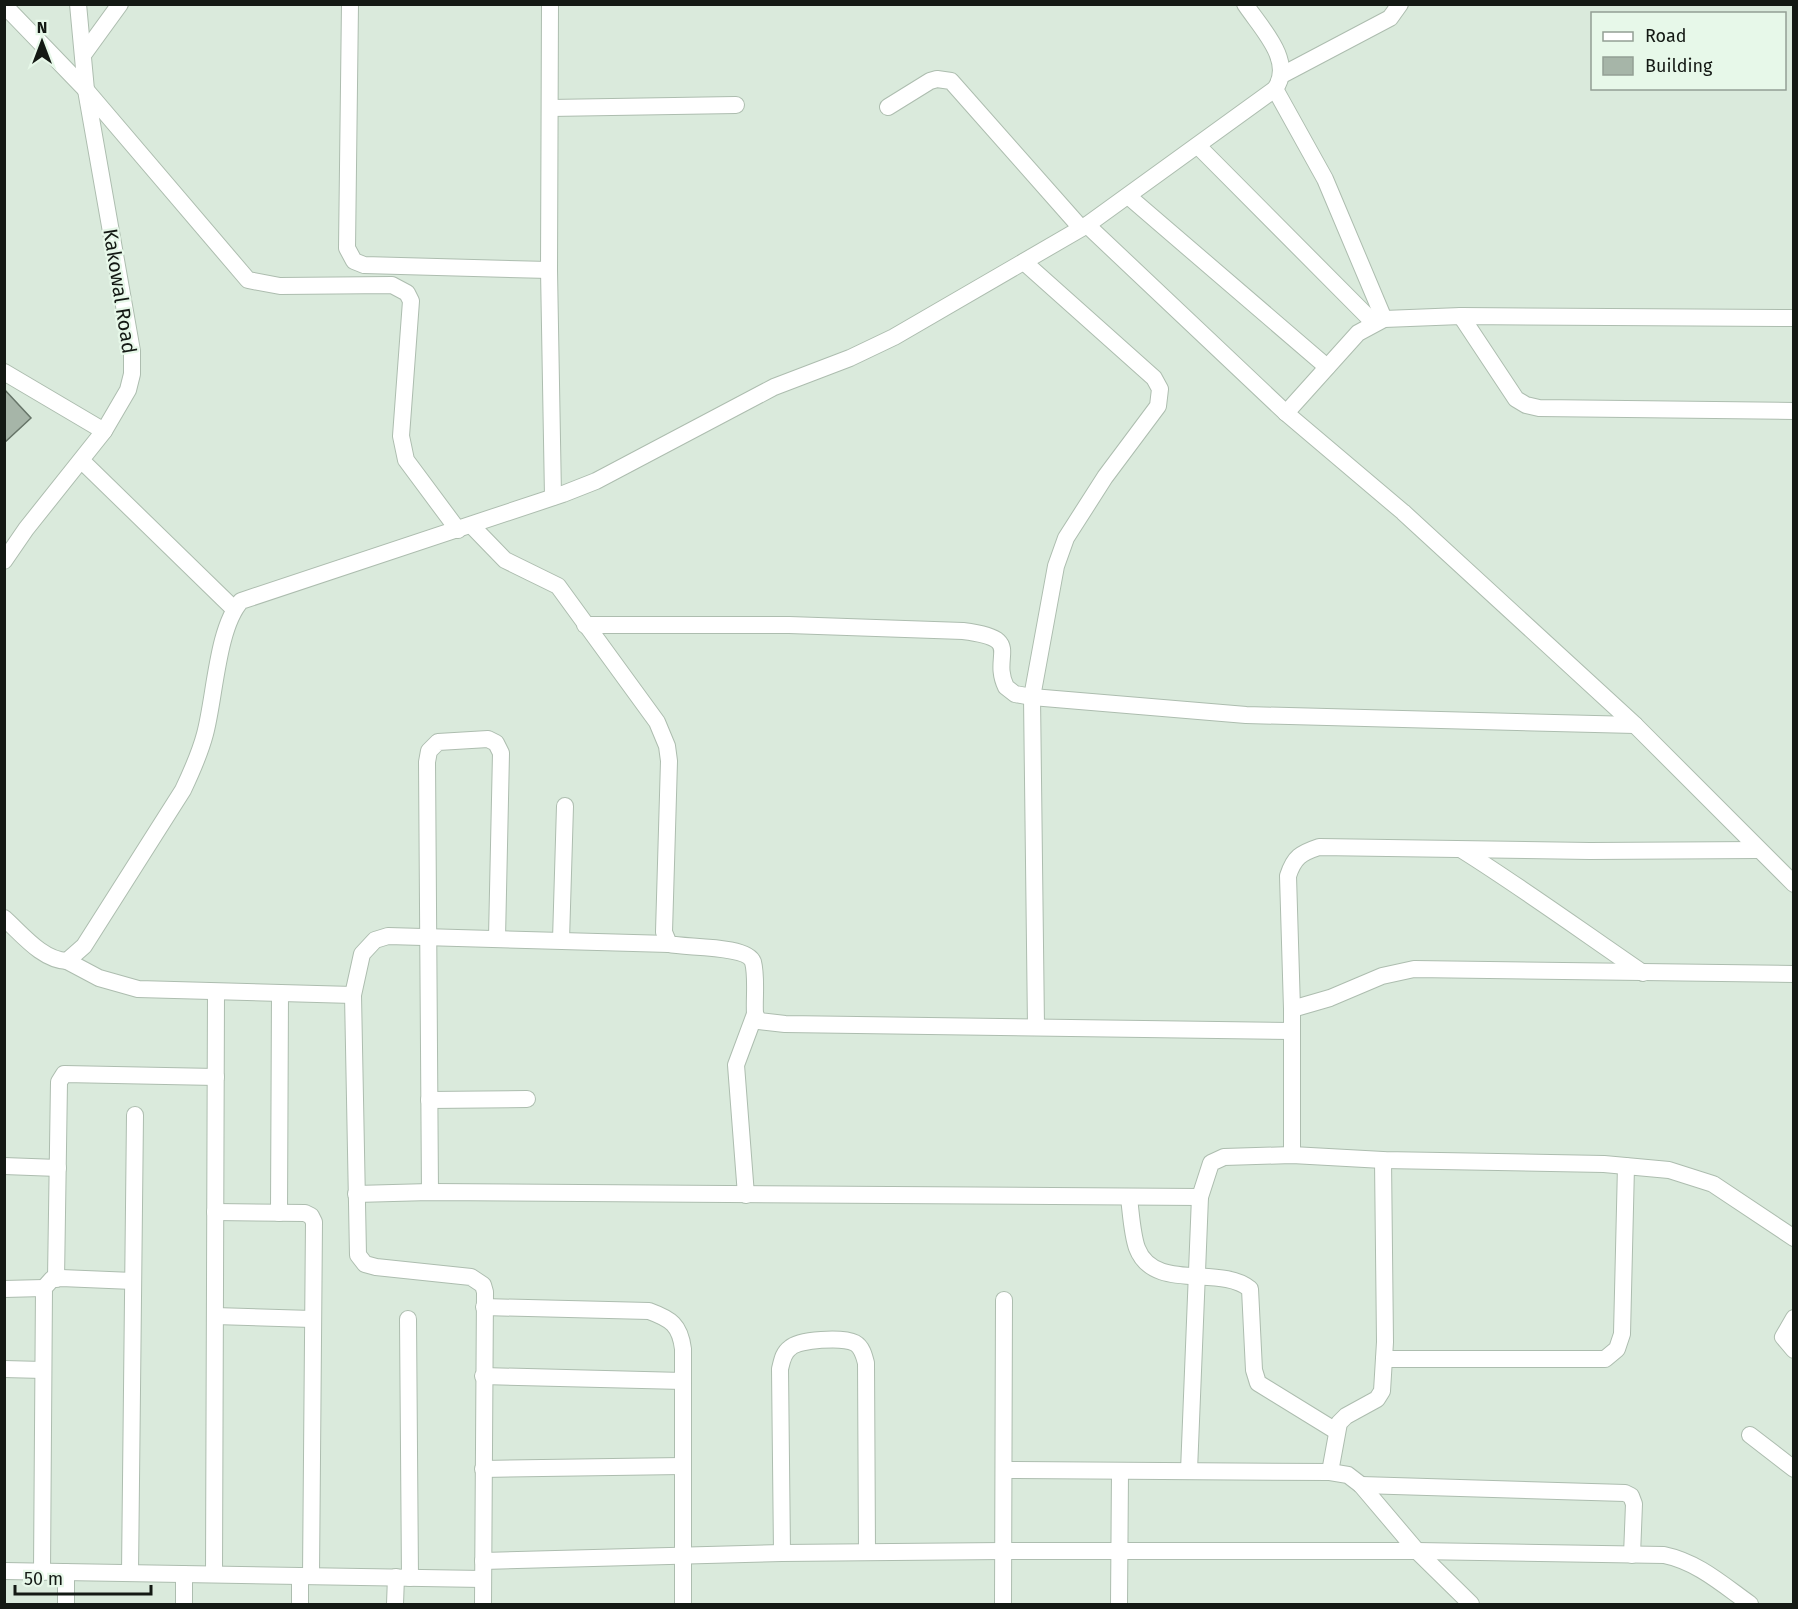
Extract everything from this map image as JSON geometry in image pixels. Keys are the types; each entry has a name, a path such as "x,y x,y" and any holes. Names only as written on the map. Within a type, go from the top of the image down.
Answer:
{"street":[{"path":"4,4 86,90 248,280 280,286 393,285 407,293 411,301 401,435 402,453 465,528 505,560 558,586 657,722 667,746 669,761 664,932 669,944"},
{"name":"Kakowal Road","path":"4,561 26,529 104,431 128,390 132,374 132,351 86,90 78,4"},
{"path":"83,55 120,4"},
{"path":"350,4 347,248 354,261 364,265 549,270"},
{"path":"550,4 549,270 553,497"},
{"path":"1245,4 1279,56 1279,82 1325,179 1379,321"},
{"path":"67,961 84,945 183,789 205,734 228,621 234,609 250,596 465,528 596,481 774,387 850,358 894,337 1084,226 1198,146 1279,82 1390,18 1400,4"},
{"path":"888,107 930,81 937,79 951,81 1084,226 1286,412 1403,512 1635,725 1794,884"},
{"path":"550,108 736,105"},
{"path":"1198,146 1379,321"},
{"path":"1128,196 1327,368"},
{"path":"1024,262 1154,378 1161,396 1158,406 1105,477 1066,538 1056,566 1032,697 1035,1027"},
{"path":"1461,316 1509,390 1526,405 1539,408 1794,411"},
{"path":"1286,412 1358,333 1379,321 1461,316 1794,318"},
{"path":"4,372 104,431"},
{"path":"82,461 234,609"},
{"path":"585,625 789,625 983,634 1000,643 1003,650 1006,687 1015,694 1032,697 1246,715 1635,725"},
{"path":"430,1192 427,935 429,750 438,742 476,738 496,743 501,753 498,938"},
{"path":"561,940 566,806"},
{"path":"1292,1155 1292,1009 1288,876 1292,864 1300,853 1319,847 1759,850"},
{"path":"1461,849 1523,888 1643,973"},
{"path":"4,918 48,956 67,961 122,987 216,993 353,995"},
{"path":"483,1605 483,1285 471,1277 365,1264 358,1255 353,995 362,954 375,940 388,936 427,935 669,944 682,947 737,950 747,954 753,962 755,1014 736,1065 746,1195"},
{"path":"1292,1009 1330,998 1382,976 1414,969 1794,974"},
{"path":"214,1574 216,993"},
{"path":"279,1213 280,993"},
{"path":"755,1014 759,1021 770,1023 1291,1031"},
{"path":"42,1572 43,1370 58,1168 59,1082 64,1074 216,1077"},
{"path":"429,1100 527,1099"},
{"path":"130,1573 135,1115"},
{"path":"1189,1471 1200,1197 1211,1163 1224,1157 1292,1155 1383,1160 1626,1166 1669,1170 1713,1184 1794,1238"},
{"path":"1330,1472 1336,1431 1346,1416 1377,1399 1382,1390 1384,1359 1383,1160"},
{"path":"4,1166 58,1168"},
{"path":"1384,1359 1605,1359 1617,1349 1622,1334 1626,1166"},
{"path":"356,1194 430,1192 1200,1197"},
{"path":"1129,1198 1136,1247 1142,1257 1161,1272 1231,1279 1250,1289 1254,1370 1258,1383 1336,1431"},
{"path":"215,1212 305,1213 311,1216 314,1222 306,1576 300,1605"},
{"path":"4,1289 50,1283 133,1281"},
{"path":"1003,1605 1004,1300"},
{"path":"484,1307 649,1311 669,1318 681,1332 683,1605"},
{"path":"215,1316 312,1319"},
{"path":"1794,1318 1783,1337 1794,1350"},
{"path":"395,1605 403,1578 408,1319"},
{"path":"782,1552 780,1369 784,1355 791,1346 804,1341 844,1340 855,1343 862,1351 866,1363 867,1552"},
{"path":"4,1369 43,1370"},
{"path":"483,1376 683,1381"},
{"path":"1750,1435 1794,1469"},
{"path":"483,1469 682,1466"},
{"path":"1005,1470 1330,1472 1348,1475 1361,1485 1417,1551 1471,1605"},
{"path":"1119,1605 1120,1472"},
{"path":"1361,1485 1625,1493 1631,1496 1634,1504 1632,1555"},
{"path":"483,1561 682,1557 782,1552 1417,1551 1632,1555 1682,1559 1697,1566 1750,1605"},
{"path":"4,1571 483,1579"},
{"path":"66,1572 66,1605"},
{"path":"184,1574 184,1605"}],"building":[{"path":"4,389 31,418 4,443"}]}
